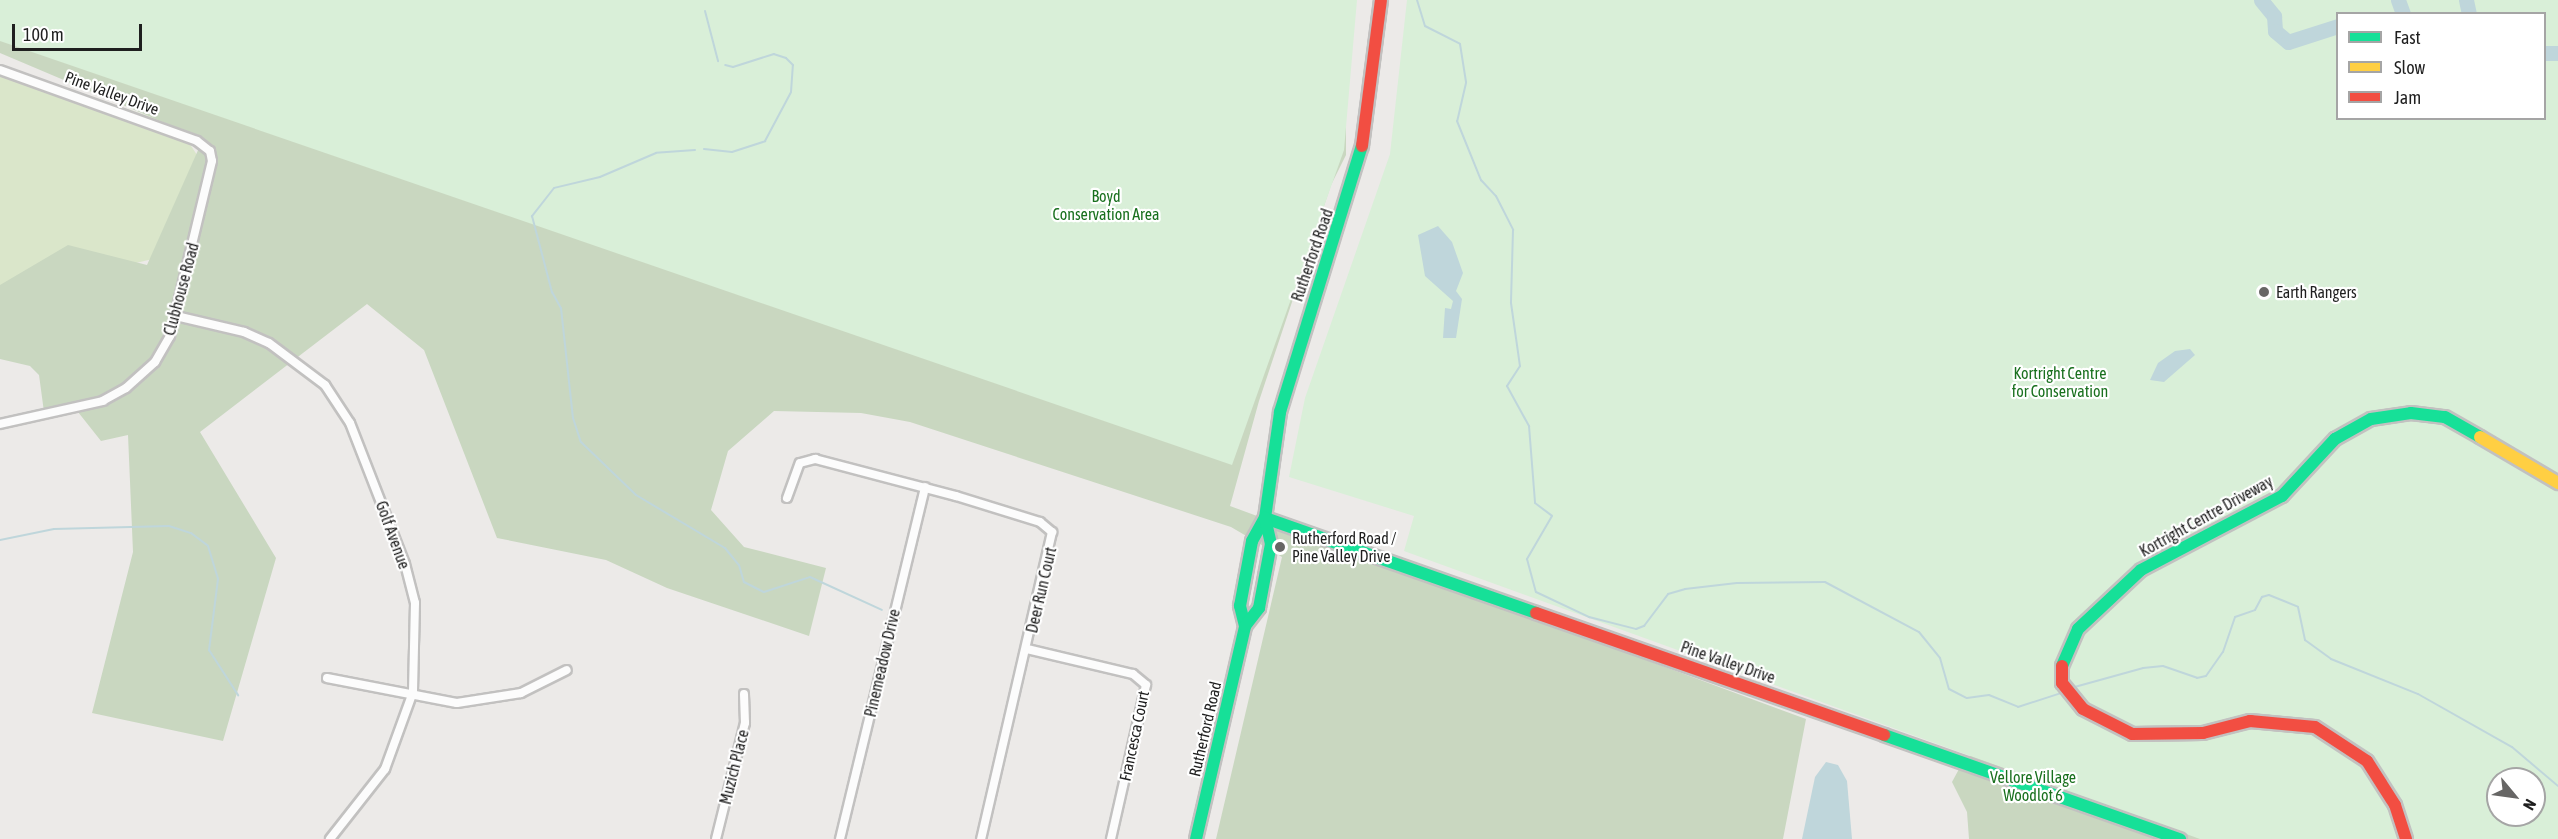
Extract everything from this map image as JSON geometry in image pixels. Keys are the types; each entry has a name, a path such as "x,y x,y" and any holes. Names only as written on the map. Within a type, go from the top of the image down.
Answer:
{"street":[{"name":"Rutherford Road","path":"1196,839 1245,626 1259,608 1270,544 1265,518 1280,412 1353,188 1367,130 1381,0"},
{"name":"Pine Valley Drive","path":"0,70 197,141 210,152"},
{"name":"Clubhouse Road","path":"0,424 73,411 126,388 159,355 176,316 212,161 210,152"},
{"name":"Golf Avenue","path":"176,316 244,332 269,343 294,358 337,399 367,463 415,603 413,692 385,770 335,837"},
{"name":"Kortright Centre Driveway","path":"2406,839 2395,805 2367,761 2315,727 2250,721 2203,733 2132,734 2083,709 2062,683 2062,657 2078,629 2141,570 2282,496 2335,439 2371,419 2411,413 2445,417 2558,483"},
{"name":"Deer Run Court","path":"787,498 806,459 925,487 1040,522 1052,532 1027,649 981,839"},
{"name":"Pinemeadow Drive","path":"840,839 925,487"},
{"name":"Rutherford Road","path":"1245,626 1240,606 1252,541 1265,518"},
{"name":"Pine Valley Drive","path":"1265,518 2180,839"},
{"name":"Francesca Court","path":"1027,649 1133,674 1146,686 1111,839"},
{"path":"327,678 413,692 457,702 491,701 521,693 567,670"},
{"name":"Muzich Place","path":"716,839 745,723 744,694"}],"green space":[{"path":"0,0 1346,123 1346,155 1331,185 1259,401 1230,506 1806,719 1783,839 1216,839 1282,557 1231,527 910,422 861,413 774,411 728,451 711,510 744,547 826,568 809,636 667,588 606,560 497,538 424,350 367,304 200,432 276,558 223,741 92,713 133,552 128,435 101,441 78,412 54,416 44,412 39,375 30,366 0,359 0,285 68,245 147,265 203,139 0,53"},
{"name":"Boyd Conservation Area","path":"0,0 1357,0 1344,150 1232,465 0,41"},
{"name":"Kortright Centre for Conservation","path":"1407,0 2558,0 2558,839 2200,839 1404,551 1414,516 1289,477 1305,398 1390,154"},
{"path":"0,66 178,126 199,158 169,255 78,277 0,306"},
{"name":"Vellore Village Woodlot 6","path":"2024,732 2287,839 1969,839 1967,812 1952,782 1965,758"}],"water":[{"path":"1438,226 1452,242 1463,273 1456,291 1462,299 1456,338 1443,338 1445,308 1451,309 1453,301 1425,276 1418,235"},
{"path":"2190,349 2195,355 2164,382 2150,380 2158,363 2175,351"},
{"path":"1826,762 1838,765 1847,781 1852,839 1802,839 1815,777"}],"waterway":[{"path":"1417,0 1425,26 1460,44 1466,83 1457,121 1481,180 1496,196 1513,230 1511,303 1520,366 1507,386 1529,426 1535,503 1552,516 1527,559 1536,592 1589,617 1636,629 1644,626 1668,594 1685,589 1737,583 1825,582 1919,632 1940,658 1949,689 1967,698 1989,695 2018,707 2061,693"},
{"path":"2261,0 2274,16 2275,31 2288,42 2336,27"},
{"path":"2398,0 2402,12"},
{"path":"2466,0 2469,12"},
{"path":"705,11 718,61"},
{"path":"2546,53 2558,53"},
{"path":"704,149 732,152 765,141 791,92 793,65 786,58 774,54 733,67 725,65"},
{"path":"695,150 656,153 600,177 554,188 532,216 552,292 561,308 573,418 581,442 636,495 725,548 739,565 744,582 764,592 810,577 882,610"},
{"path":"0,540 54,529 169,526 191,533 208,546 218,579 209,650 238,695"},
{"path":"2071,688 2143,668 2163,666 2197,678 2206,676 2223,652 2235,617 2255,610 2262,597 2269,595 2298,607 2305,640 2331,659 2418,694 2512,747 2558,786"}],"traffic: fast":[{"path":"1245,626 1240,606 1252,541 1265,518 1280,412 1362,146"},
{"path":"2062,666 2078,629 2141,570 2282,496 2335,439 2371,419 2411,413 2445,417 2480,437"},
{"path":"1265,518 1536,613"},
{"path":"1196,839 1245,626 1259,608 1271,544 1265,518"},
{"path":"1884,735 2180,839"}],"traffic: slow":[{"path":"2480,437 2558,483"}],"traffic: jam":[{"path":"1362,146 1381,0"},
{"path":"1536,613 1884,735"},
{"path":"2062,666 2062,683 2083,709 2132,734 2203,733 2250,721 2315,727 2367,761 2395,805 2406,839"}],"place":[{"name":"Earth Rangers","path":"2264,292"},
{"name":"Rutherford Road / Pine Valley Drive","path":"1280,547"}]}
